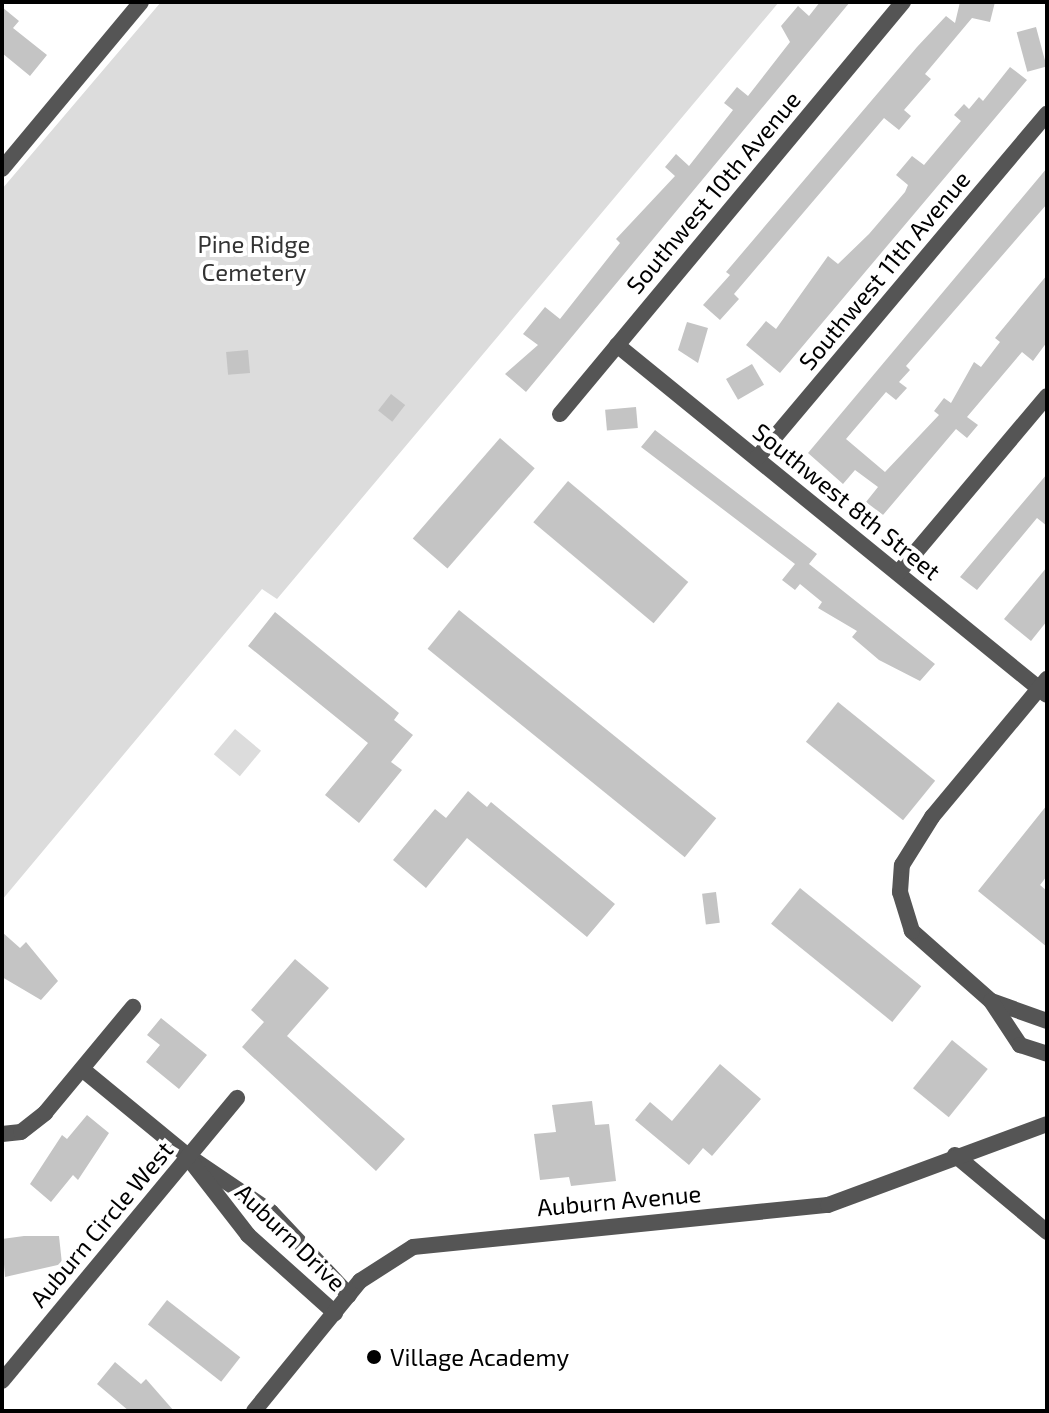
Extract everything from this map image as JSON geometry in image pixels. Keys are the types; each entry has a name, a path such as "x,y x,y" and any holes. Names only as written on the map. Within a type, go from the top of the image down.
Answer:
{"street":[{"path":"2,169 141,2"},
{"name":"Southwest 10th Avenue","path":"560,414 903,2"},
{"name":"Southwest 11th Avenue","path":"757,458 1047,114"},
{"name":"Southwest 8th Street","path":"617,345 1044,688"},
{"path":"898,573 1047,396"},
{"path":"1044,688 932,817 902,865 900,892 912,931 991,1001 1020,1045 1047,1054"},
{"path":"991,1001 1047,1021"},
{"path":"2,1134 21,1132 45,1113 133,1007"},
{"name":"Auburn Drive","path":"82,1069 188,1156 271,1212 349,1295"},
{"name":"Auburn Circle West","path":"2,1381 237,1098"},
{"name":"Auburn Avenue","path":"254,1411 349,1295 395,1256 439,1241 828,1205 955,1155 1047,1124"},
{"path":"955,1155 1047,1232"},
{"name":"Auburn Drive","path":"188,1156 248,1235 335,1313"}],"green space":[{"name":"Pine Ridge Cemetery","path":"161,2 779,2 277,599 262,589 2,900 2,189"},
{"path":"235,729 261,751 240,776 214,754"}],"building":[{"path":"820,2 850,2 526,392 505,374 538,345 523,334 545,307 560,319 620,243 616,239 675,176 665,167 676,154 689,166 733,110 724,103 737,87 748,96 790,42 781,26 798,6 809,16"},
{"path":"960,2 995,2 990,22 972,18 925,74 931,79 904,110 911,116 899,130 884,118 734,294 739,299 720,320 703,305 730,275 726,272 917,47 946,16 955,23"},
{"path":"2,7 19,21 13,28 47,55 30,76 2,53"},
{"path":"1036,27 1047,67 1027,72 1017,32"},
{"path":"1010,67 1027,80 780,373 746,345 766,321 776,329 828,256 838,264 869,234 905,192 908,185 896,175 912,156 924,165 961,121 954,115 964,104 969,109 979,97 983,101"},
{"path":"1047,168 1047,204 906,366 910,370 899,382 907,388 896,400 886,392 846,439 885,472 939,415 934,411 944,398 951,403 974,362 981,367 1000,342 995,338 1047,275 1047,342 1033,361 1022,352 967,417 978,425 967,438 956,429 883,515 866,502 878,487 855,470 843,484 808,453"},
{"path":"687,322 708,328 698,363 678,350"},
{"path":"248,350 250,373 228,375 226,352"},
{"path":"752,364 764,385 738,400 726,379"},
{"path":"391,394 405,405 392,422 378,411"},
{"path":"636,407 638,428 607,431 605,410"},
{"path":"655,430 817,554 809,564 935,664 920,681 879,660 852,637 857,631 818,608 822,602 800,584 795,590 782,580 795,564 641,447"},
{"path":"500,438 535,468 447,569 413,538"},
{"path":"1047,474 1047,526 1037,518 977,590 960,577"},
{"path":"568,481 688,582 654,623 533,522"},
{"path":"1047,567 1047,621 1031,641 1004,619"},
{"path":"459,610 716,818 685,857 428,649"},
{"path":"275,612 399,713 394,720 413,735 391,762 402,770 359,823 325,795 368,743 248,646"},
{"path":"838,702 935,781 903,820 806,742"},
{"path":"468,791 487,807 491,802 615,904 587,937 467,838 426,888 393,860 435,809 446,818"},
{"path":"1047,805 1047,876 1040,885 1047,891 1047,947 978,891"},
{"path":"800,888 921,986 892,1022 771,924"},
{"path":"716,892 720,923 706,924 702,894"},
{"path":"2,932 20,948 26,942 58,981 41,1000 2,977"},
{"path":"295,959 329,988 287,1036 405,1139 376,1171 242,1047 264,1022 251,1010"},
{"path":"161,1018 207,1055 179,1089 146,1062 160,1045 147,1035"},
{"path":"952,1040 988,1069 949,1117 913,1088"},
{"path":"720,1064 761,1099 712,1156 703,1148 689,1165 635,1120 650,1102 672,1121"},
{"path":"592,1101 595,1125 609,1124 616,1181 571,1186 569,1177 540,1180 534,1134 556,1132 552,1105"},
{"path":"87,1115 109,1133 78,1180 73,1175 51,1202 30,1184 62,1135 67,1139"},
{"path":"59,1236 62,1264 5,1277 2,1239"},
{"path":"167,1300 240,1357 221,1382 148,1324"},
{"path":"115,1362 141,1384 146,1379 174,1411 129,1411 97,1384"}],"place":[{"name":"Village Academy","path":"374,1357"}]}
